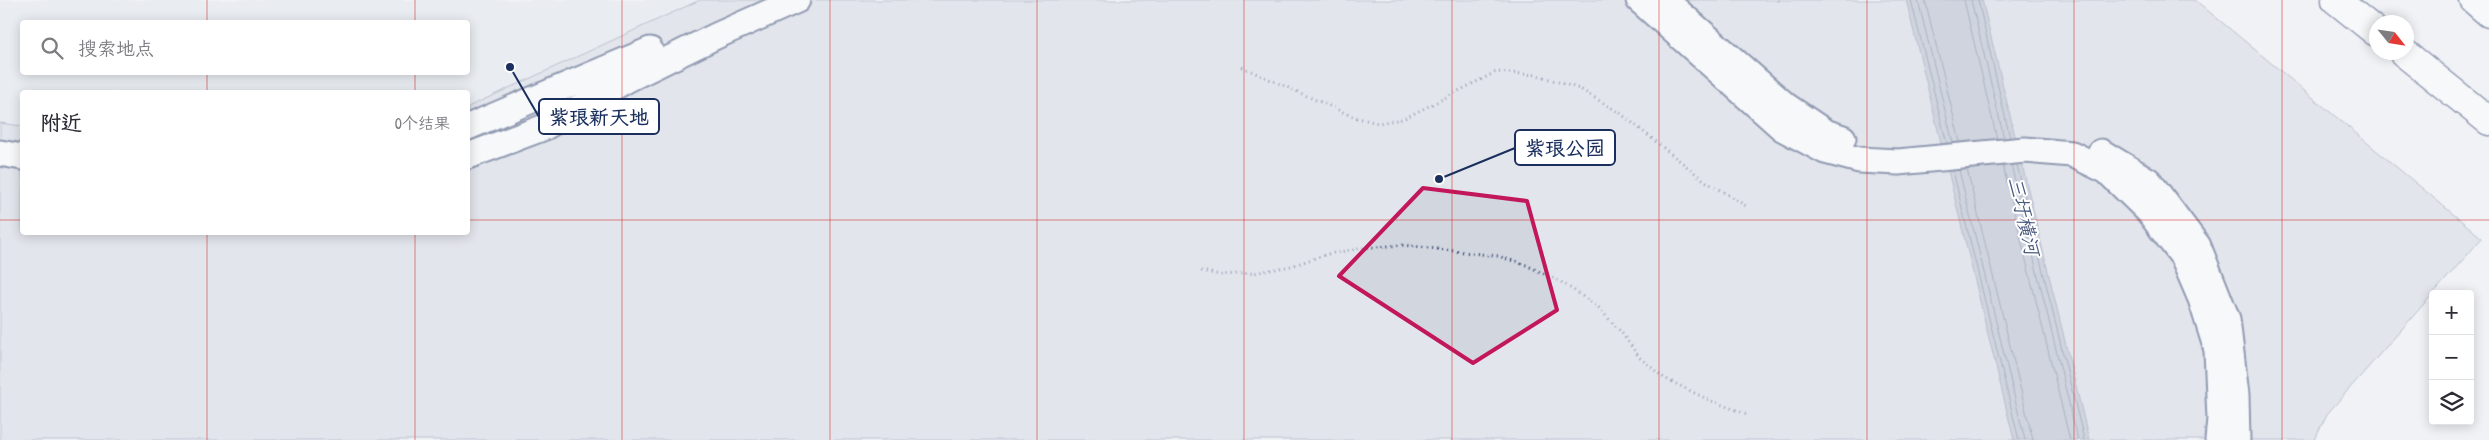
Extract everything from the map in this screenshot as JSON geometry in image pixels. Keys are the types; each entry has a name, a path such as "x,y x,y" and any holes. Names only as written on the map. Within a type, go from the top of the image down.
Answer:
{"main road":[{"path":"2336,0 2369,26"},
{"path":"2474,0 2489,13"},
{"path":"2413,60 2489,121"}],"street":[{"path":"470,126 608,69 759,0"},
{"path":"470,155 545,127 628,79 797,0"},
{"path":"1639,0 1782,128 1825,151 1859,160 1898,162 1924,153"},
{"path":"1665,0 1785,105 1825,132 1866,145 1924,153 2042,146 2085,141 2149,181 2198,246 2227,319 2236,395 2237,440"},
{"path":"2042,146 2072,154 2107,171 2148,211 2183,257 2201,299 2217,350 2220,419 2218,440"},
{"path":"0,153 20,157"},
{"path":"0,170 20,174"}],"path":[{"path":"1242,67 1354,117 1378,123 1403,119 1496,72 1537,75 1580,89 1620,113 1705,181 1748,207"},
{"path":"1201,271 1220,275 1254,273 1291,266 1328,254 1362,248 1402,245 1498,256 1526,265 1561,282 1597,306 1621,332 1639,357 1664,378 1709,400 1747,414"}],"highlighted area":[{"path":"1423,188 1527,201 1557,310 1473,363 1339,276"}],"shaded area":[{"path":"0,0 700,0 470,106 470,90 20,90 20,126 0,123"},
{"path":"700,0 2195,0 2482,238 2436,290 2429,290 2429,298 2327,414 2314,440 0,440 0,123 20,126 20,235 470,235 470,106"}],"water":[{"name":"三圩横河","path":"1906,0 1982,0 2089,440 2014,440"}],"place":[{"name":"紫琅新天地","path":"510,67"},
{"name":"紫琅公园","path":"1439,179"}]}
